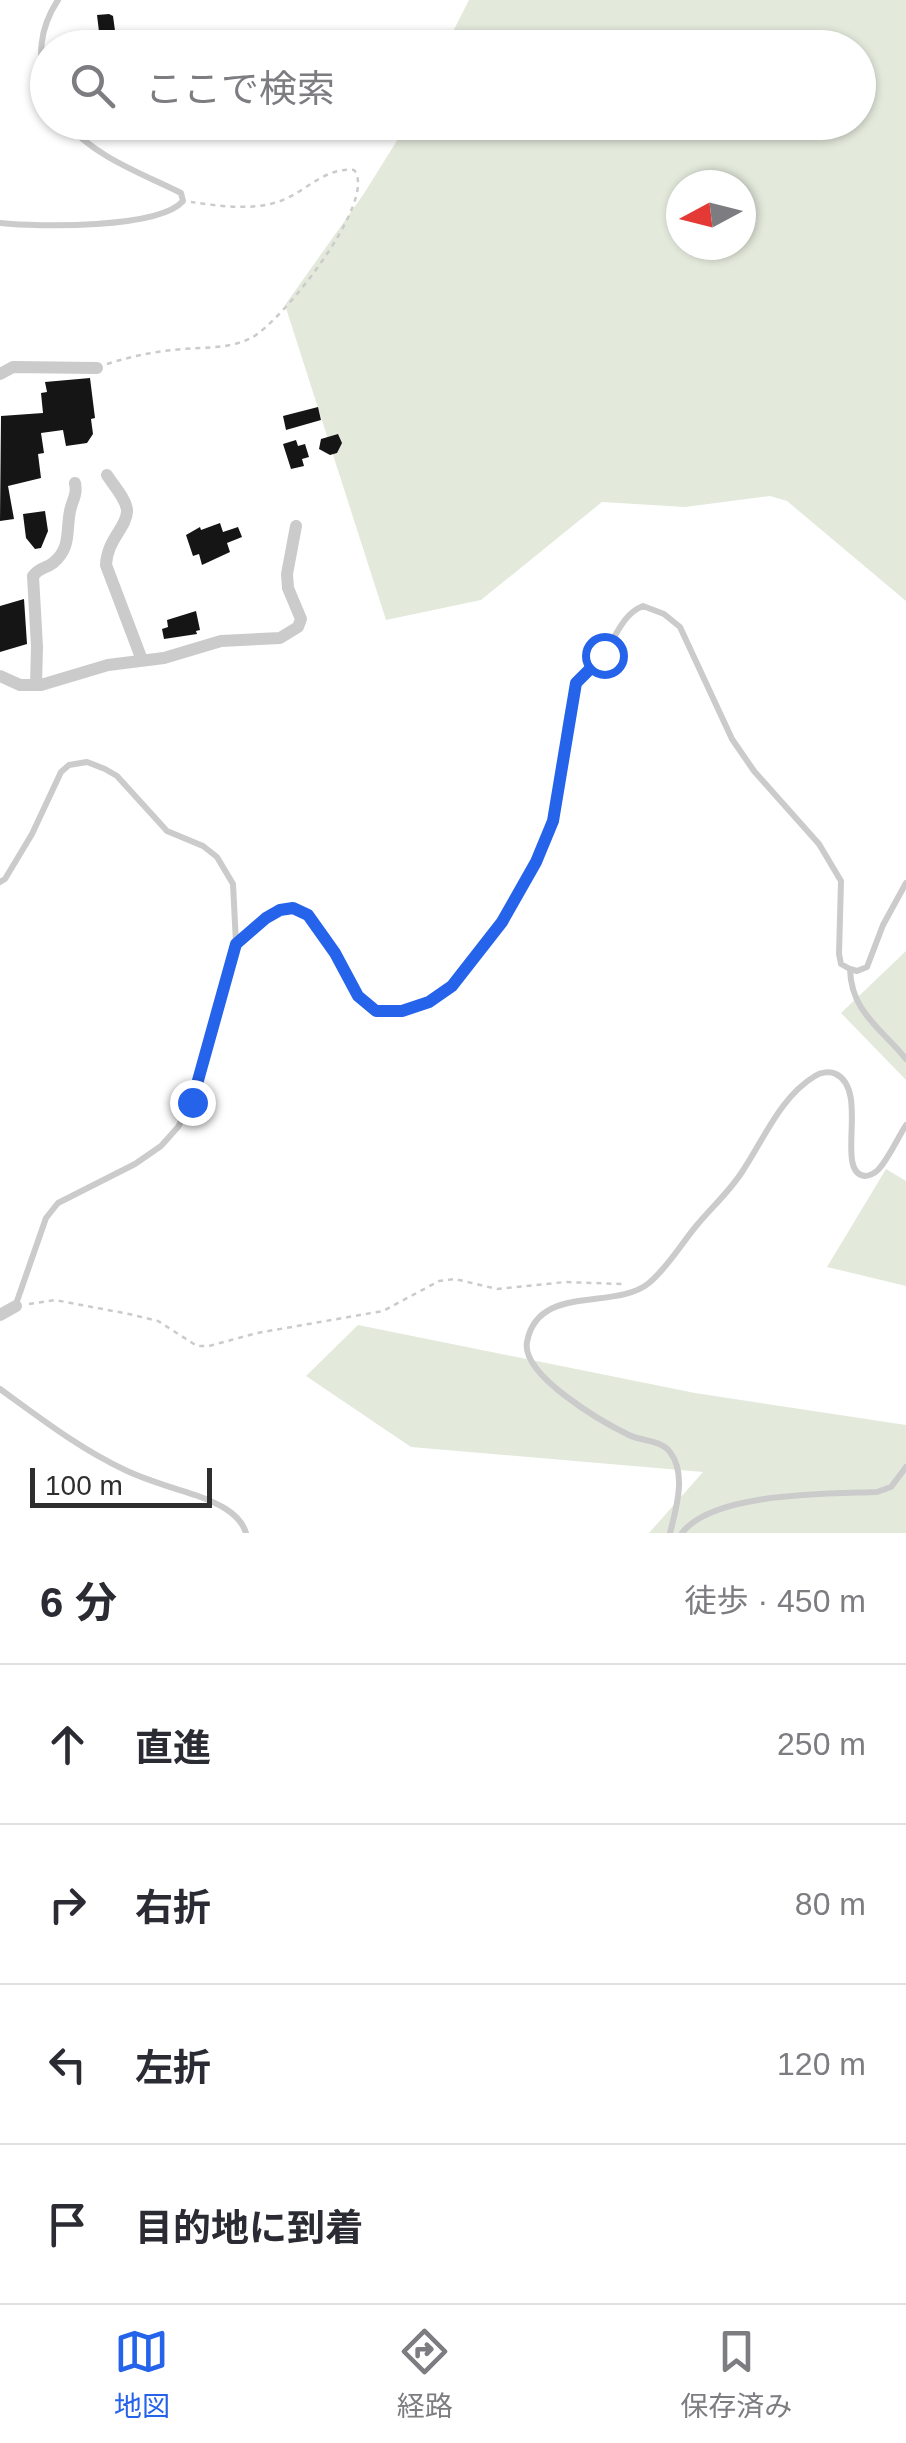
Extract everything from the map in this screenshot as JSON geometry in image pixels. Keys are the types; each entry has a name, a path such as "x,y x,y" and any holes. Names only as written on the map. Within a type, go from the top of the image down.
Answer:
{"street":[{"path":"0,374 13,368 96,368"},
{"path":"107,475 127,506 127,514 107,550 106,565 142,660"},
{"path":"36,685 38,648 33,576 38,569 51,565 70,536 76,483"},
{"path":"0,676 20,685 36,685 68,680 108,665 164,658 221,641 280,638 298,628 301,619 288,588 287,574 296,526"},
{"path":"0,1315 16,1306"}],"lane":[{"path":"43,30 58,0"},
{"path":"0,223 111,224 166,213 183,201 181,193 134,172 84,140"},
{"path":"236,944 266,918 293,908 308,915 335,953 358,996 376,1011 402,1011 429,1002 452,986 502,922 536,862 553,821 576,683 604,655 622,623 644,606 664,614 680,627 732,738 754,771 832,862 841,881 841,964 857,972 867,968 883,925 906,883"},
{"path":"0,882 5,880 32,834 61,772 69,765 87,762 117,776 168,831 203,846 216,857 232,884 236,944 192,1102 178,1127 135,1164 58,1203 46,1218 16,1306"},
{"path":"850,969 851,990 858,1007 906,1059"},
{"path":"670,1533 678,1480 670,1452 665,1446 625,1433 552,1387 527,1356 526,1342 533,1326 547,1311 584,1298 619,1297 648,1284 744,1170 759,1139 784,1107 815,1076 836,1074 848,1084 852,1109 850,1152 858,1174 877,1172 906,1125"},
{"path":"0,1389 62,1434 125,1470 207,1499 233,1514 243,1523 246,1533"},
{"path":"682,1533 697,1518 746,1504 877,1492 891,1487 906,1467"}],"path":[{"path":"96,368 132,356 229,345 253,337 276,318 343,231 356,205 360,184 354,170 343,169 277,202 226,206 183,201"},
{"path":"16,1306 55,1300 129,1314 172,1328 197,1346 209,1346 257,1333 383,1311 438,1281 455,1279 498,1289 565,1282 648,1284"}],"shaded area":[{"path":"469,0 906,0 906,601 787,501 770,496 685,507 602,502 481,600 386,620 285,305 397,140 876,140 876,30 454,30"},
{"path":"906,951 906,1080 841,1013"},
{"path":"886,1169 906,1181 906,1286 827,1267"},
{"path":"358,1325 695,1393 906,1425 906,1533 649,1533 703,1472 411,1447 306,1376"}],"building":[{"path":"97,15 113,16 115,30 99,30"},
{"path":"90,378 93,434 87,443 66,446 63,430 41,433 41,478 8,486 14,519 0,521 1,416 43,413 41,393 47,392 45,382"},
{"path":"318,407 321,420 286,430 283,416"},
{"path":"338,434 342,443 337,453 330,455 319,449 321,439"},
{"path":"296,440 298,446 305,444 309,457 302,459 304,466 291,469 283,444"},
{"path":"45,511 48,531 41,548 35,549 26,538 23,514"},
{"path":"220,523 223,532 238,527 242,537 227,543 230,552 202,565 199,554 193,556 186,535"},
{"path":"24,599 27,644 0,652 0,606"},
{"path":"196,611 200,630 197,634 164,639 162,629 168,627 167,620"}],"route":[{"path":"192,1102 236,944 280,910 293,908 308,915 335,953 358,996 376,1011 402,1011 429,1002 452,986 502,922 536,862 553,821 576,683 604,655"}]}
